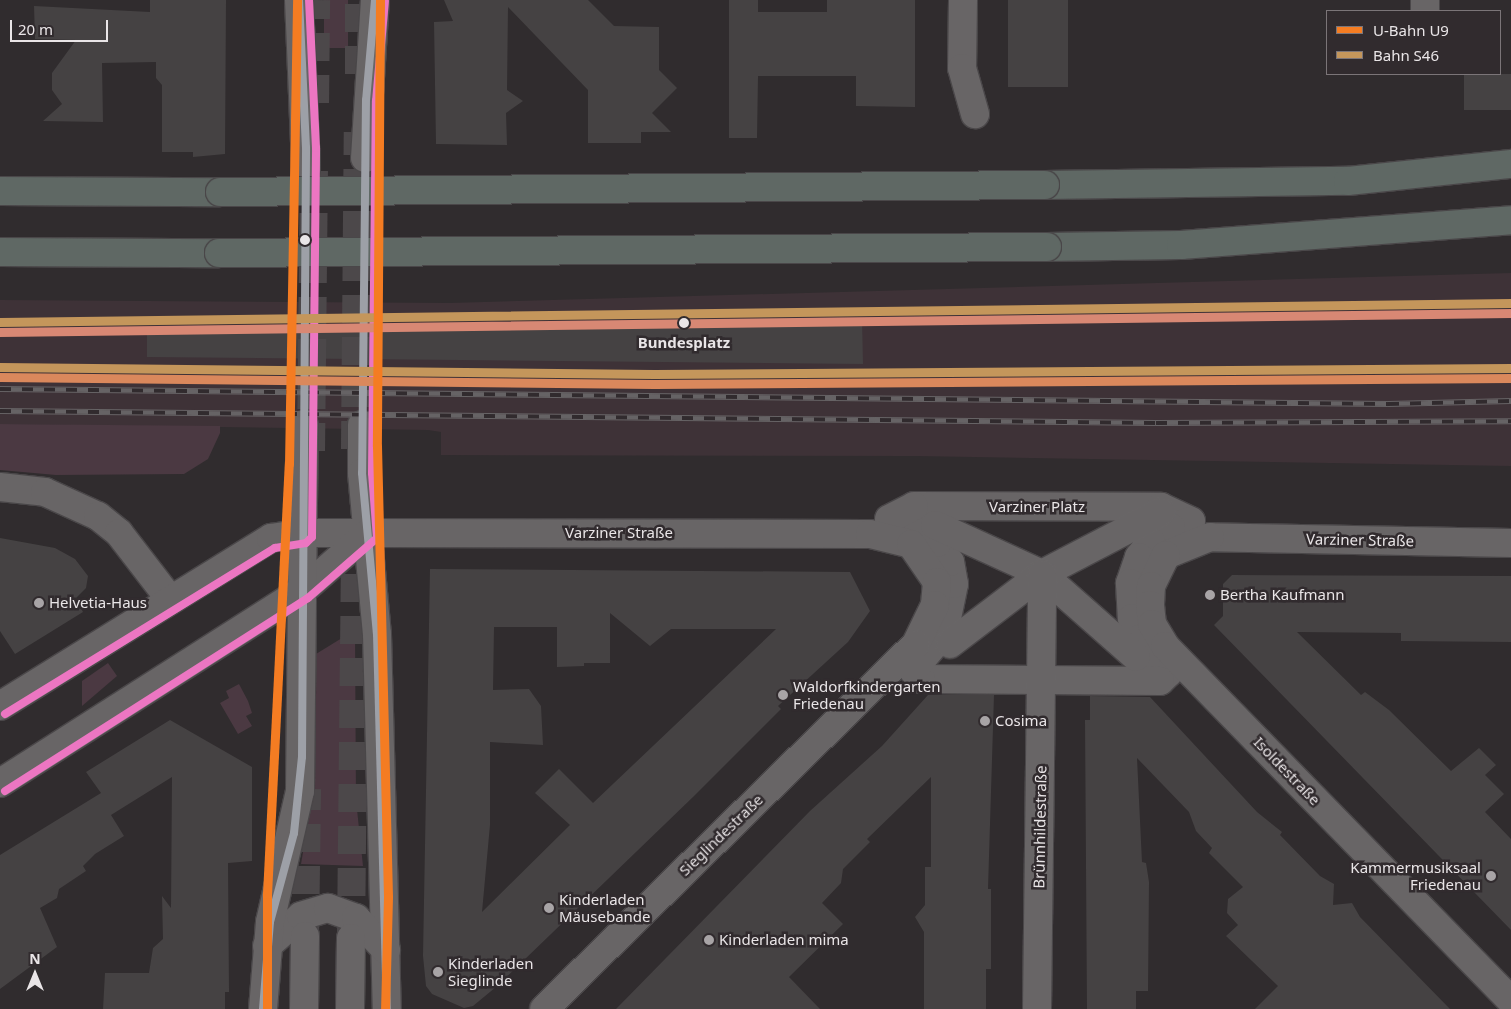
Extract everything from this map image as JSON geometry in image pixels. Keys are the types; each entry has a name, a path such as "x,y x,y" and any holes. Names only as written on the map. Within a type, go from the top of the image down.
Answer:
{"highway":[{"path":"0,191 220,192 1348,181 1511,164"},
{"path":"0,252 219,253 1181,245 1511,220"}],"street":[{"path":"299,0 306,168"},
{"path":"365,158 376,0"},
{"path":"963,0 962,68 975,114"},
{"path":"263,1009 267,946 300,791 304,425"},
{"path":"362,426 368,533 377,634 387,1009"},
{"path":"0,487 45,492 98,516 119,533 169,598"},
{"path":"926,660 949,620 953,577 937,543 917,528 889,519 909,509 935,525 1042,574 1148,664"},
{"name":"Varziner Platz","path":"909,509 1163,510 1191,521 1171,527 1151,542 1139,557 1130,583 1135,629 1148,664"},
{"path":"926,660 1042,574 1163,510"},
{"path":"926,660 965,616 967,586 963,561 952,540 935,525"},
{"name":"Varziner Straße","path":"0,706 169,598 270,538 303,533 870,534 911,544 937,582 935,605 926,629 926,660"},
{"path":"0,783 303,590 368,533"},
{"name":"Varziner Straße","path":"1210,537 1511,543"},
{"name":"Isoldestraße","path":"1210,537 1166,555 1151,586 1152,624 1165,646 1511,1000"},
{"path":"1042,574 1052,666"},
{"path":"926,660 1014,671 1052,666 1148,664"},
{"name":"Sieglindestraße","path":"544,1009 926,660"},
{"name":"Brünnhildestraße","path":"1037,1009 1052,666"},
{"path":"267,946 301,916 328,908 356,918 386,950"},
{"path":"304,1009 305,936"},
{"path":"350,1009 351,938"}],"shaded area":[{"path":"324,0 348,0 348,48 324,48"},
{"path":"1511,273 1511,466 915,456 441,455 441,432 428,430 0,424 0,300 450,303"},
{"path":"0,424 220,426 220,433 208,459 184,474 56,475 0,470"},
{"path":"355,630 356,800 363,866 301,864 315,782 316,654"},
{"path":"108,663 117,676 82,706 82,681"},
{"path":"239,684 252,713 246,716 252,726 238,734 220,703 229,698 226,691"}],"building":[{"path":"150,0 226,0 225,154 193,157 193,152 162,152 162,85 156,78 156,62 102,63 103,122 43,121 62,104 52,90 52,73 76,40 35,39 34,6 150,12"},
{"path":"444,0 588,0 614,26 659,27 659,70 677,88 652,113 671,132 641,132 641,143 588,143 588,90 508,7 507,90 523,101 506,113 507,145 436,144 434,22 453,21"},
{"path":"729,0 758,0 758,12 827,12 827,0 915,0 915,107 856,106 856,76 758,76 757,138 729,138"},
{"path":"1008,0 1068,0 1068,87 1008,87"},
{"path":"1511,74 1511,110 1464,110 1464,75"},
{"path":"862,319 863,364 147,357 147,330"},
{"name":"Helvetia-Haus","path":"0,538 55,548 75,559 88,576 86,588 76,598 83,612 15,654 0,631"},
{"path":"430,569 850,572 870,611 848,642 778,706 781,709 693,797 496,987 473,1006 464,1008 432,994 426,986 423,956","holes":["610,613 650,646 671,629 776,629 593,803 559,769 535,793 570,825 482,912 490,825 490,742 543,745 541,706 529,689 493,690 494,627 557,627 557,667 584,666 584,663 610,663"]},
{"path":"1232,575 1511,576 1511,642 1401,641 1401,633 1297,632 1361,695 1365,692 1389,710 1451,771 1479,748 1496,765 1485,775 1504,794 1485,812 1511,839 1511,930 1214,625 1223,616 1223,584"},
{"path":"928,695 994,695 988,889 991,889 991,969 986,969 986,1009 924,1009 924,932 915,917 925,905 925,867 931,867 931,777 867,839 870,842 843,869 841,883 822,903 843,924 789,977 820,1009 616,1009 810,811 882,746"},
{"path":"1090,696 1150,697 1257,812 1282,832 1280,835 1320,876 1334,884 1333,905 1352,903 1360,917 1450,1009 1255,1009 1278,986 1226,936 1238,925 1227,913 1228,899 1243,887 1209,853 1212,848 1196,831 1189,812 1137,758 1142,862 1146,863 1149,882 1148,991 1136,991 1136,1009 1087,1009 1085,720 1090,720"},
{"path":"170,720 252,767 252,861 228,863 229,992 225,992 225,1009 103,1009 105,973 149,973 153,948 163,939 162,896 171,908 172,777 111,815 124,836 95,854 83,866 86,871 59,889 57,898 40,908 57,947 0,989 0,855 101,793 86,772"}],"tunnel":[{"path":"315,103 316,0"},
{"path":"359,0 359,74"},
{"path":"355,449 358,132"},
{"path":"311,451 314,166"},
{"path":"351,938 355,525"},
{"path":"305,936 307,789"}],"railway":[{"path":"0,389 1388,404 1511,401"},
{"path":"0,411 1156,423 1511,421"}],"metro line":[{"name":"U9","path":"267,1009 267,894 289,464 297,0"},
{"name":"U9","path":"380,0 377,446 388,897 385,1009"}],"rail line":[{"name":"S46","path":"0,322 1511,303"},
{"name":"S46","path":"0,367 654,374 1511,368"}],"transit line":[{"path":"263,1009 270,922 294,833 302,757 306,148 299,0"},
{"path":"5,714 275,548 306,543 312,537 316,148 309,0"},
{"path":"375,0 366,100 362,473 377,634 387,1009"},
{"path":"5,791 308,598 377,538 372,473 376,101 385,1"},
{"path":"0,332 1511,313"},
{"path":"0,377 654,384 1511,378"}],"place":[{"name":"Bundesplatz","path":"684,323"},
{"name":"Bertha Kaufmann","path":"1210,595"},
{"name":"Helvetia-Haus","path":"39,603"},
{"name":"Waldorfkindergarten Friedenau","path":"783,695"},
{"name":"Cosima","path":"985,721"},
{"name":"Kammermusiksaal Friedenau","path":"1491,876"},
{"name":"Kinderladen Mäusebande","path":"549,908"},
{"name":"Kinderladen mima","path":"709,940"},
{"name":"Kinderladen Sieglinde","path":"438,972"}]}
